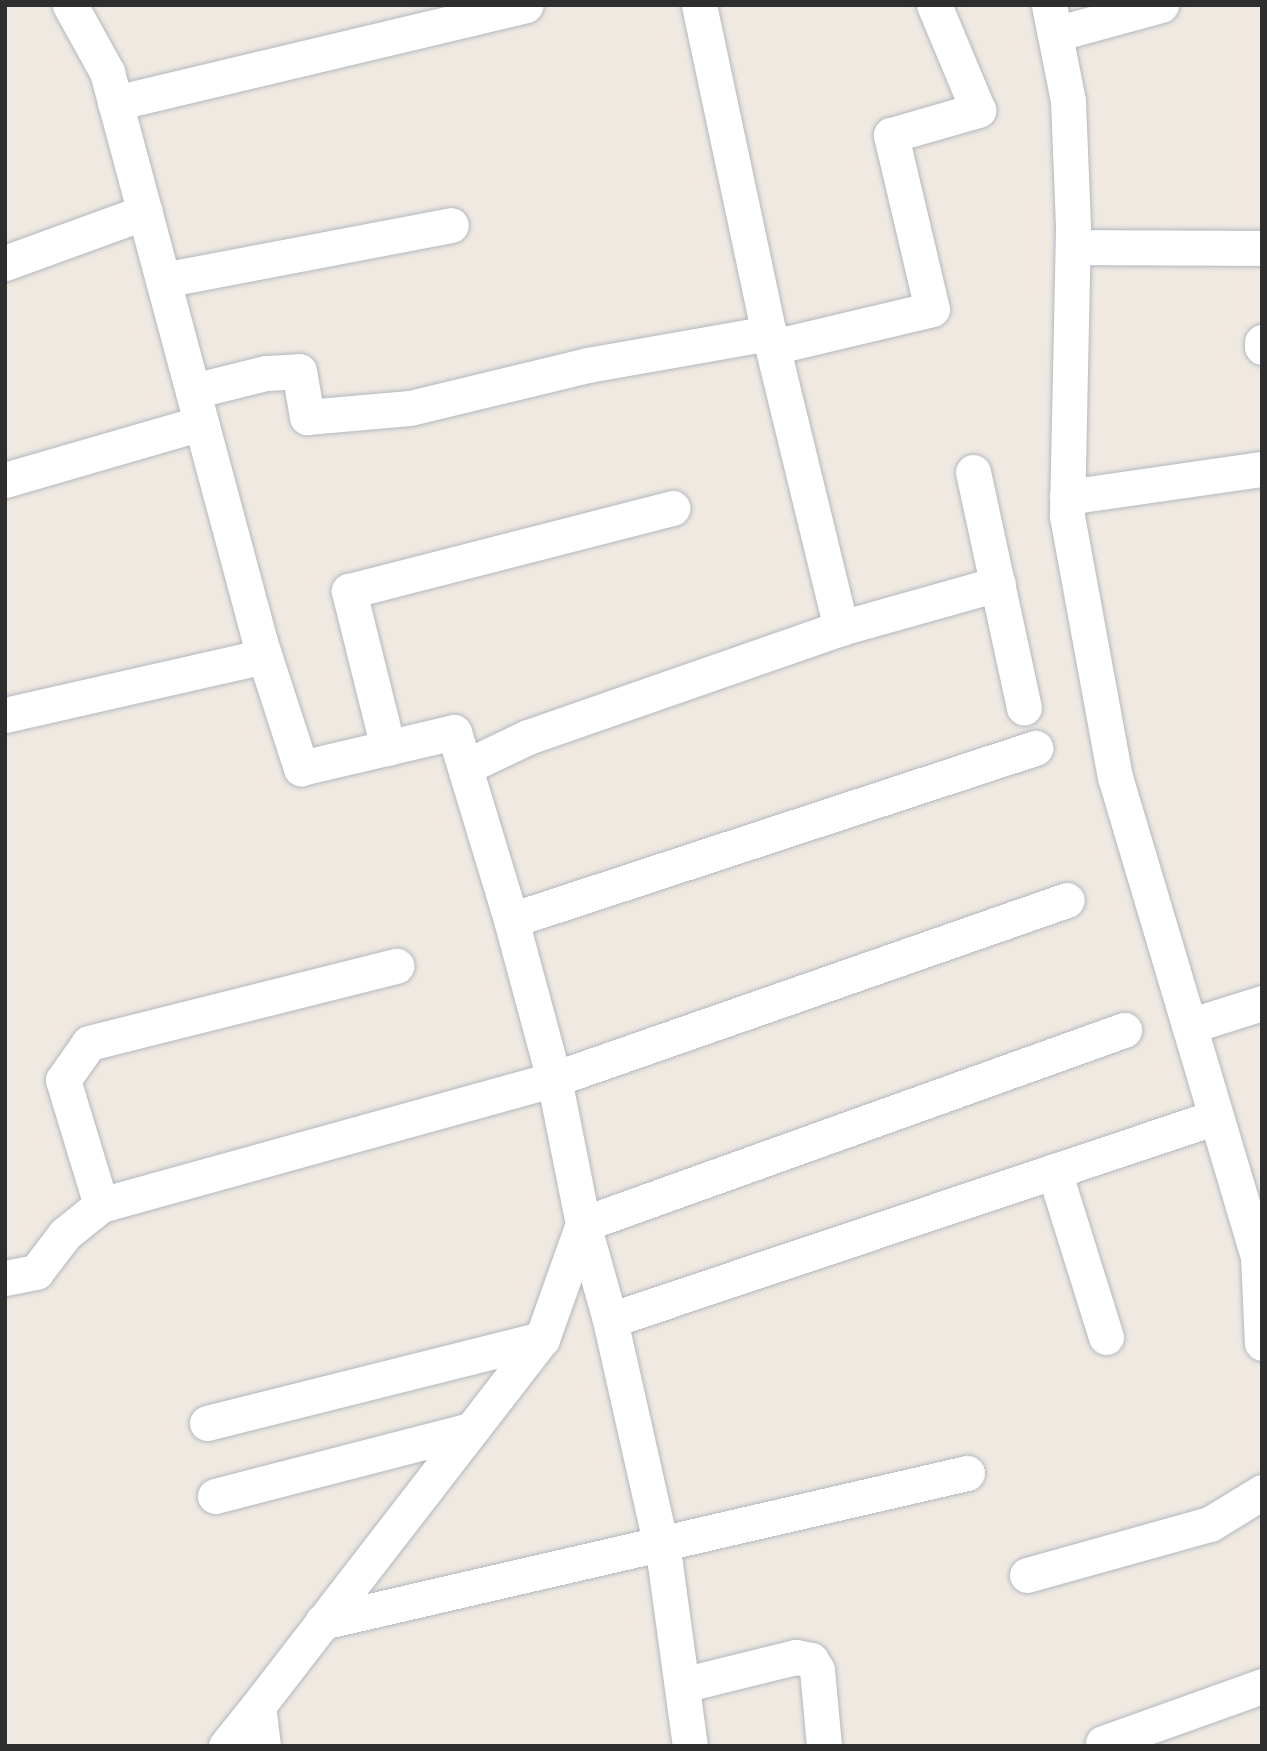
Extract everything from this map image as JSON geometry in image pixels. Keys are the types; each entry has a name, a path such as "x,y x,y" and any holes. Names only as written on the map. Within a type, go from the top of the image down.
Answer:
{"street":[{"path":"70,5 107,72 264,656 301,768 454,732 511,920 554,1079 583,1224 610,1320 660,1542 691,1746"},
{"path":"115,103 525,5"},
{"path":"699,5 771,340 841,628"},
{"path":"5,480 197,407 266,373 299,371 307,417 410,408 588,365 771,340 932,309 891,135 978,110 934,5"},
{"path":"1161,5 1052,20 1068,101 1073,247 1067,516 1115,777 1260,1256 1262,1343"},
{"path":"5,263 145,212"},
{"path":"163,280 451,225"},
{"path":"1073,247 1262,248"},
{"path":"1067,497 1262,469"},
{"path":"974,472 1024,708"},
{"path":"388,748 349,591 673,508"},
{"path":"465,767 528,737 841,628 998,584"},
{"path":"5,715 264,656"},
{"path":"511,920 1035,748"},
{"path":"5,1278 36,1272 65,1234 101,1205 554,1079 1067,900"},
{"path":"101,1205 63,1080 89,1043 396,965"},
{"path":"1189,1026 1262,1003"},
{"path":"583,1224 1124,1030"},
{"path":"610,1320 1216,1117"},
{"path":"1054,1171 1105,1337"},
{"path":"226,1746 542,1339 583,1224"},
{"path":"207,1423 542,1339"},
{"path":"215,1496 471,1430"},
{"path":"322,1622 967,1473"},
{"path":"1027,1575 1210,1524 1262,1492"},
{"path":"682,1685 796,1657 811,1660 817,1670 824,1746"},
{"path":"1103,1743 1262,1686"},
{"path":"258,1706 263,1746"}]}
